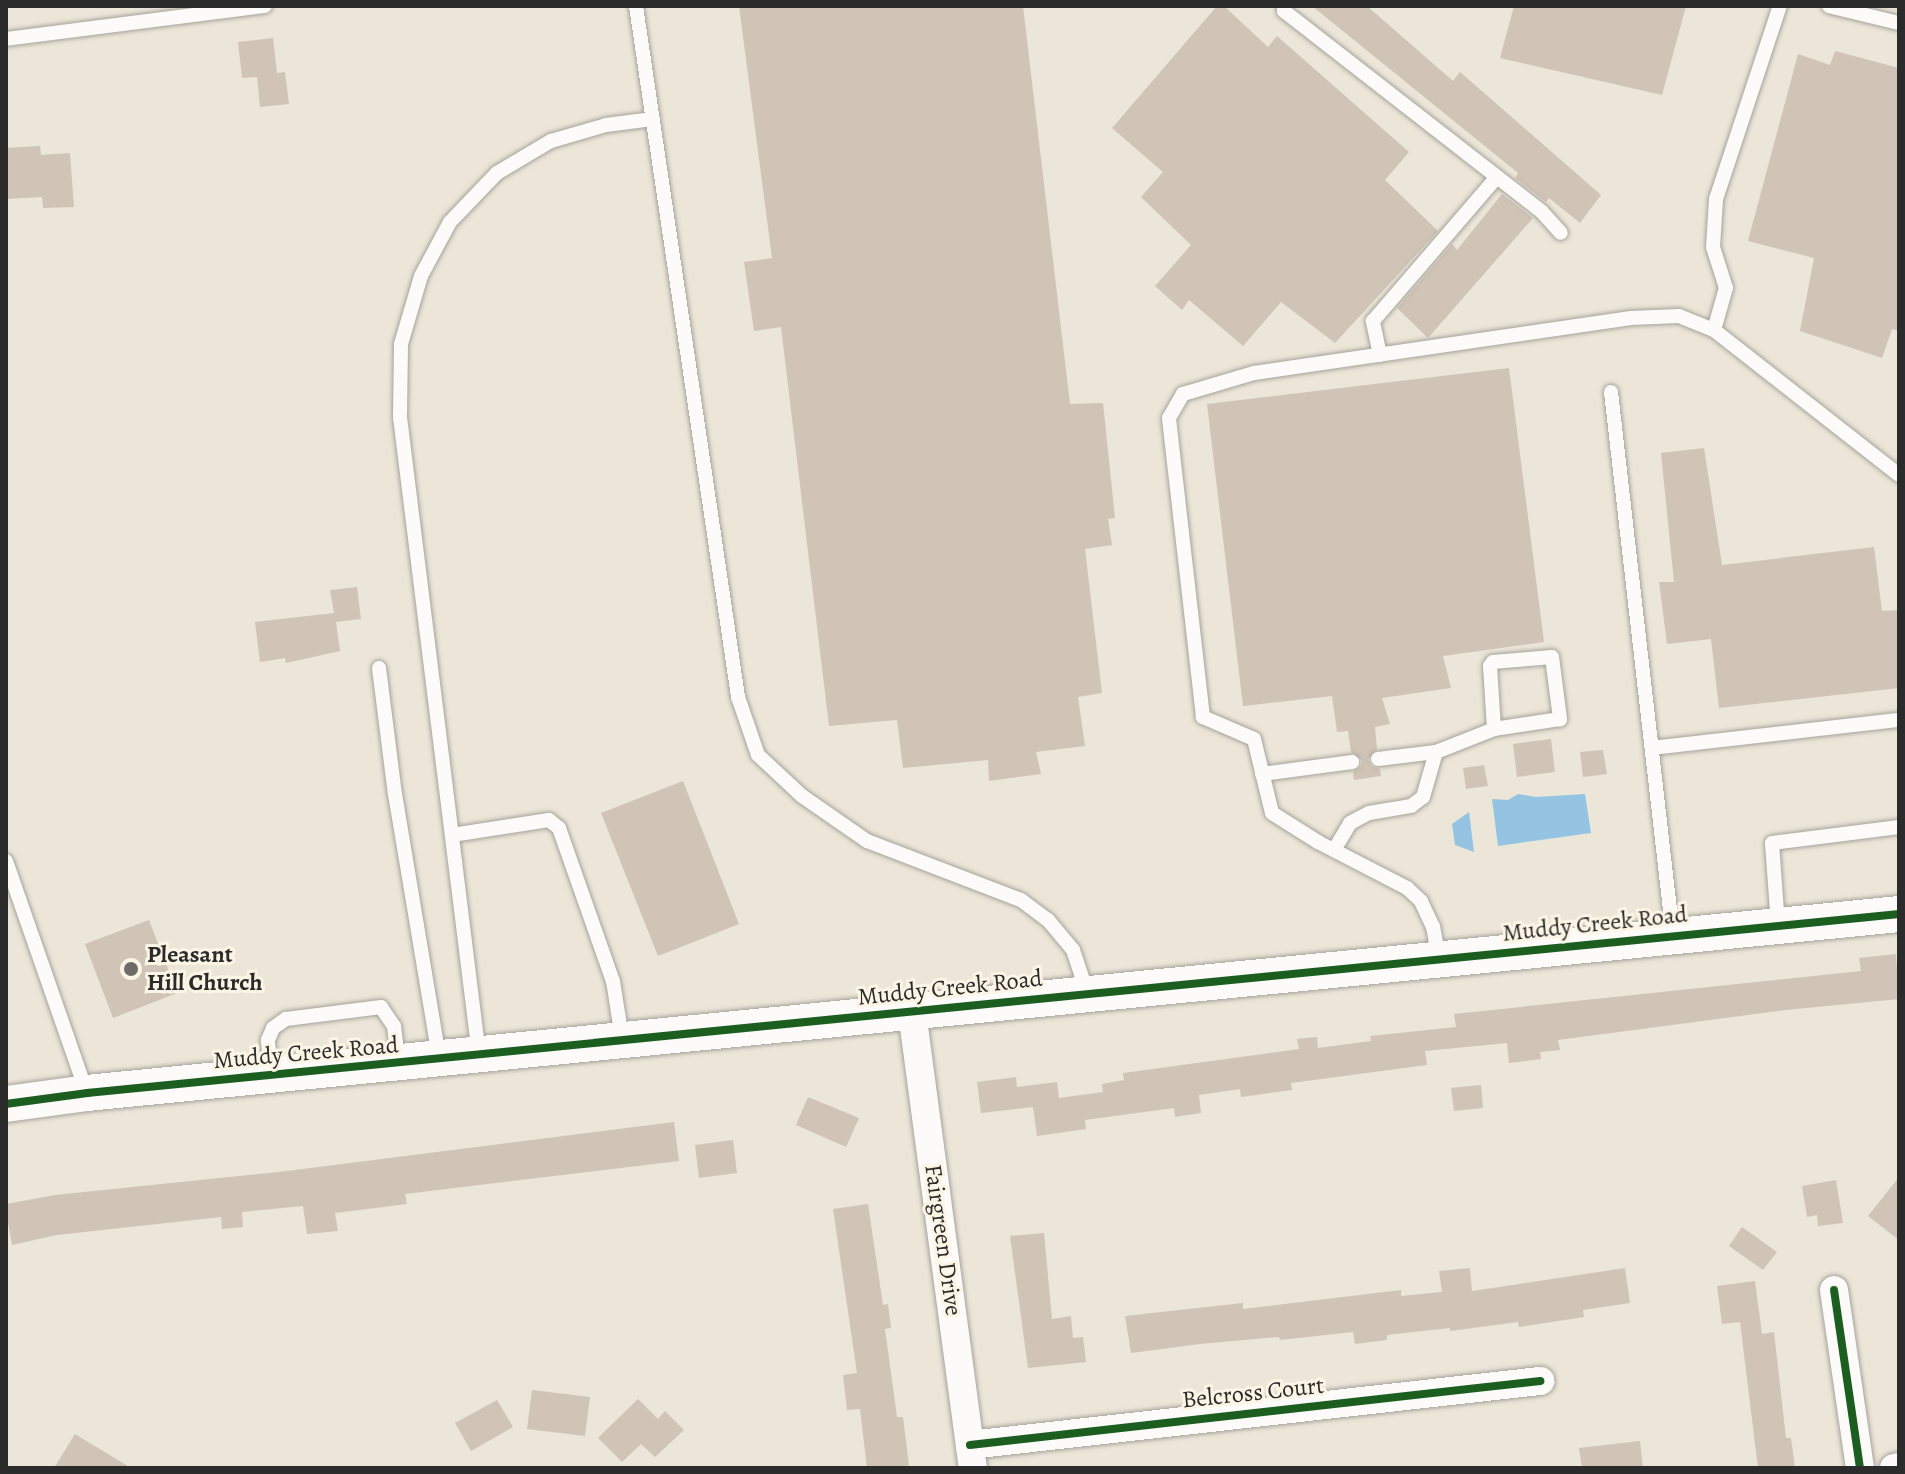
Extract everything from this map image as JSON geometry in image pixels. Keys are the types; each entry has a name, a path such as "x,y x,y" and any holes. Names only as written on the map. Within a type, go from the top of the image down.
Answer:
{"street":[{"name":"Muddy Creek Road","path":"6,1104 87,1093 1899,914"},
{"name":"Fairgreen Drive","path":"912,1012 972,1456"},
{"path":"1834,1290 1860,1468"},
{"name":"Belcross Court","path":"972,1456 1540,1381"}],"lane":[{"path":"6,39 265,6"},
{"path":"636,6 738,697 758,755 802,796 867,841 1021,900 1048,920 1073,950 1088,995"},
{"path":"1284,6 1284,11 1542,212 1561,233"},
{"path":"1714,330 1726,288 1713,247 1716,199 1780,6"},
{"path":"1829,6 1899,23"},
{"path":"479,1055 400,417 401,344 421,276 450,222 497,173 551,141 606,125 653,119"},
{"path":"1380,355 1373,321 1497,177"},
{"path":"1439,960 1433,927 1421,901 1407,888 1272,813 1254,739 1203,717 1169,418 1183,394 1254,373 1631,318 1679,316 1714,330 1899,475"},
{"path":"1611,392 1673,936"},
{"path":"1378,759 1436,752 1494,729 1560,719 1552,657 1493,662 1490,666 1494,729"},
{"path":"379,668 395,794 440,1060"},
{"path":"1652,748 1899,720"},
{"path":"1334,850 1350,823 1369,813 1411,806 1423,797 1436,752"},
{"path":"1262,774 1352,762"},
{"path":"452,835 549,820 559,828 613,981 623,1041"},
{"path":"1778,926 1772,843 1899,827"},
{"path":"6,861 87,1093"},
{"path":"272,1076 268,1040 273,1028 286,1019 381,1007 394,1026 398,1064"}],"water":[{"path":"1518,794 1536,797 1585,794 1591,833 1498,846 1492,799 1508,800"},
{"path":"1469,812 1474,852 1455,845 1452,824"}],"building":[{"path":"739,6 1023,6 1070,404 1103,403 1115,518 1108,519 1112,545 1085,549 1102,693 1078,697 1085,746 1036,752 1041,774 989,781 988,760 903,768 897,720 829,726 781,327 754,331 744,262 772,258"},
{"path":"1217,6 1224,6 1268,47 1277,36 1409,152 1385,180 1438,231 1335,343 1281,302 1243,346 1189,300 1182,310 1155,286 1191,245 1141,197 1163,172 1112,128"},
{"path":"1312,6 1367,6 1453,81 1460,72 1601,195 1580,223 1549,198 1546,202 1515,178 1518,173"},
{"path":"1514,6 1686,6 1662,95 1500,58"},
{"path":"273,38 277,73 285,72 289,104 260,107 257,77 242,78 238,42"},
{"path":"1835,51 1899,68 1899,331 1892,329 1882,358 1800,331 1814,258 1748,241 1798,54 1830,65"},
{"path":"40,146 41,155 70,153 74,207 43,208 42,197 6,199 6,148"},
{"path":"1502,194 1533,218 1428,338 1397,308 1452,244 1457,250"},
{"path":"1509,368 1544,642 1443,656 1451,688 1382,698 1390,724 1375,727 1377,749 1368,759 1371,766 1380,769 1381,776 1354,780 1353,772 1361,766 1362,760 1351,752 1348,731 1337,732 1332,696 1243,706 1207,404"},
{"path":"1704,448 1722,565 1874,547 1882,611 1899,610 1899,688 1719,708 1711,639 1667,644 1659,582 1674,582 1661,453"},
{"path":"357,587 361,619 336,622 340,651 286,663 285,658 260,662 255,622 334,613 330,590"},
{"path":"1551,739 1555,772 1517,777 1513,744"},
{"path":"1603,750 1607,774 1583,777 1580,752"},
{"path":"1484,765 1488,786 1466,789 1463,768"},
{"path":"683,781 739,924 658,956 601,813"},
{"name":"Pleasant Hill Church","path":"149,920 177,993 113,1018 85,944"},
{"path":"1896,954 1899,999 1786,1010 1558,1040 1560,1050 1540,1052 1541,1059 1509,1063 1507,1043 1425,1051 1427,1065 1291,1083 1292,1090 1241,1097 1240,1089 1199,1095 1201,1113 1175,1117 1174,1108 1085,1120 1086,1129 1037,1136 1033,1107 981,1113 977,1082 1016,1077 1017,1087 1057,1082 1059,1098 1103,1092 1102,1084 1124,1080 1123,1073 1299,1049 1297,1039 1317,1037 1318,1048 1371,1041 1370,1036 1456,1027 1454,1014 1861,971 1859,958"},
{"path":"1481,1085 1483,1108 1454,1111 1451,1088"},
{"path":"808,1097 859,1118 846,1147 796,1125"},
{"path":"674,1122 679,1161 405,1194 407,1204 335,1213 338,1231 307,1234 303,1206 242,1212 243,1227 222,1229 221,1217 57,1235 12,1245 6,1211 6,1204 55,1195 279,1172"},
{"path":"733,1140 737,1173 699,1178 695,1145"},
{"path":"1899,1177 1899,1240 1868,1216"},
{"path":"1836,1180 1843,1223 1818,1226 1817,1215 1807,1217 1802,1186"},
{"path":"868,1204 883,1305 888,1304 891,1328 885,1329 897,1417 903,1417 909,1466 867,1468 860,1409 847,1410 843,1375 857,1373 833,1209"},
{"path":"1742,1227 1777,1252 1763,1270 1729,1246"},
{"path":"1044,1233 1052,1319 1071,1316 1073,1338 1083,1337 1086,1362 1028,1368 1010,1236"},
{"path":"1470,1268 1472,1291 1625,1268 1630,1303 1583,1310 1584,1317 1519,1327 1518,1322 1450,1331 1450,1328 1387,1335 1387,1340 1355,1344 1353,1332 1200,1344 1131,1353 1125,1316 1243,1303 1243,1309 1401,1290 1401,1296 1442,1292 1439,1271"},
{"path":"1755,1281 1762,1334 1774,1332 1786,1438 1791,1438 1795,1468 1758,1468 1740,1322 1722,1324 1717,1286"},
{"path":"532,1390 590,1397 585,1436 527,1429"},
{"path":"638,1399 658,1419 665,1411 684,1430 655,1457 641,1444 622,1462 598,1438"},
{"path":"497,1400 513,1427 471,1451 455,1423"},
{"path":"75,1434 131,1468 54,1468"},
{"path":"1640,1441 1643,1468 1582,1468 1579,1448"}],"cycle path":[{"path":"6,1104 87,1093 1899,914"},
{"path":"1834,1290 1860,1468"},
{"path":"970,1445 1540,1381"}],"place":[{"name":"Pleasant Hill Church","path":"131,969"}]}
